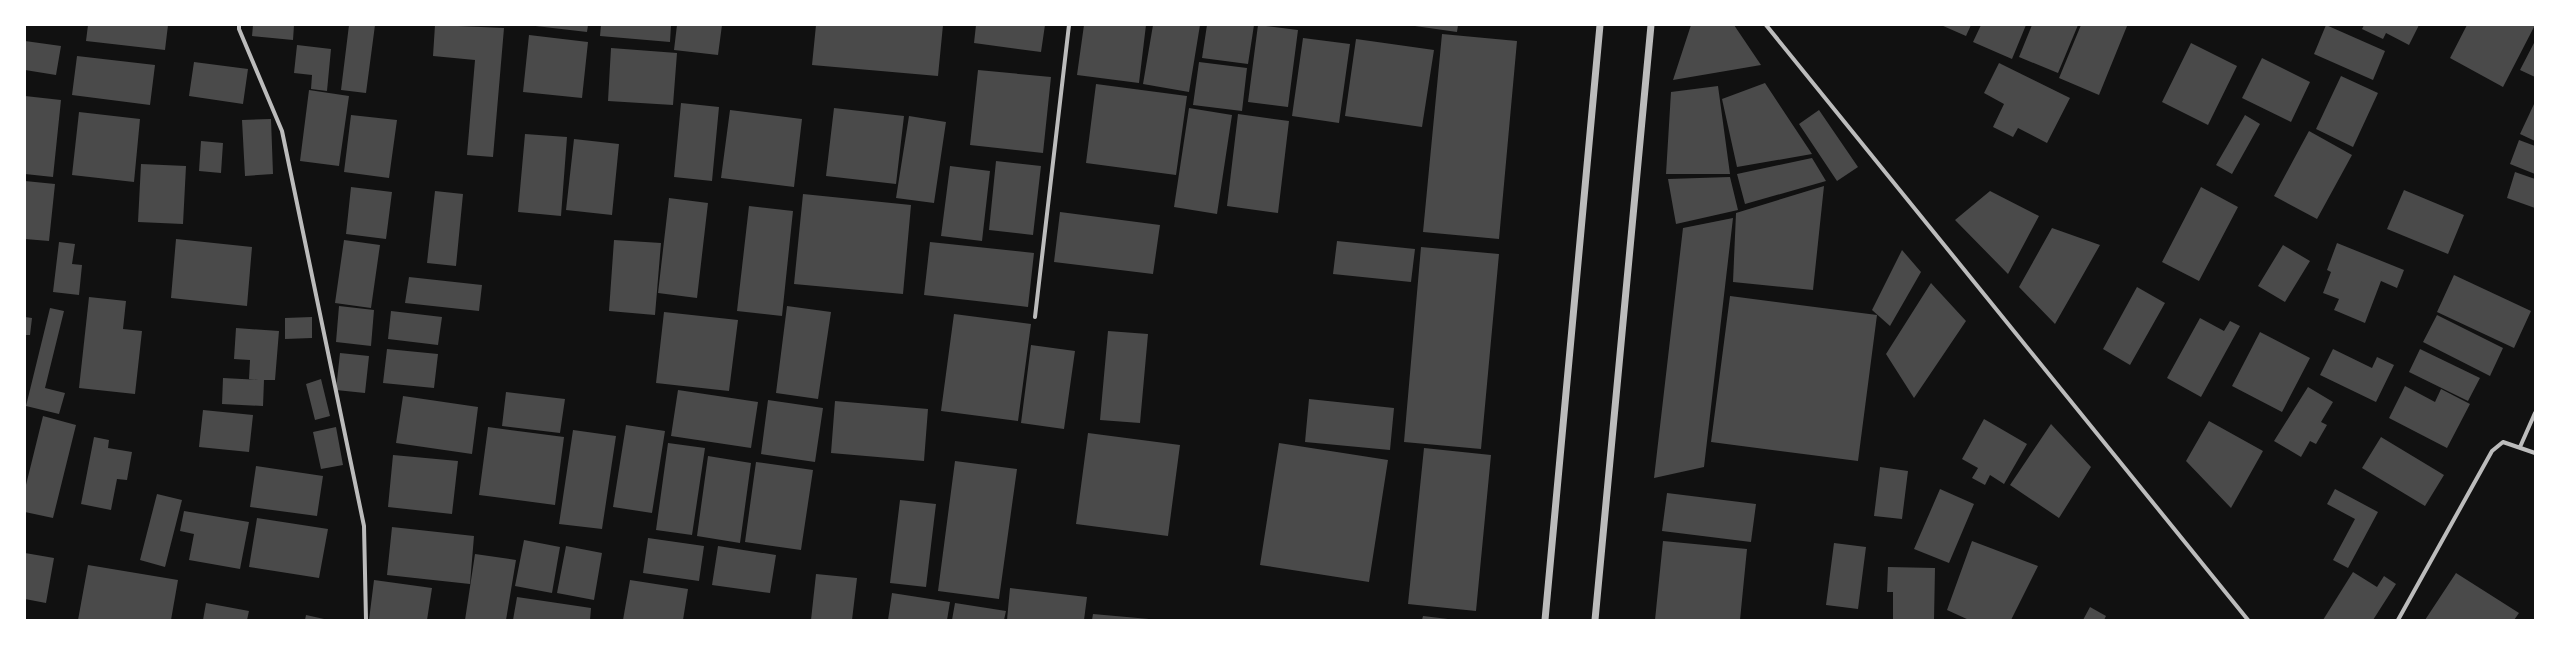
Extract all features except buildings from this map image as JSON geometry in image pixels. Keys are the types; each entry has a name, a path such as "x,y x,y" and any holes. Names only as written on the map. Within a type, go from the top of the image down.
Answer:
{"street":[{"path":"239,25 238,29 282,131 364,526 366,620"},
{"path":"1035,317 1069,25"},
{"path":"1545,620 1600,25"},
{"path":"1595,620 1651,25"},
{"path":"1766,25 2248,620"},
{"path":"2520,447 2535,412"},
{"path":"2398,620 2492,451 2503,442 2520,447 2535,454"}]}
